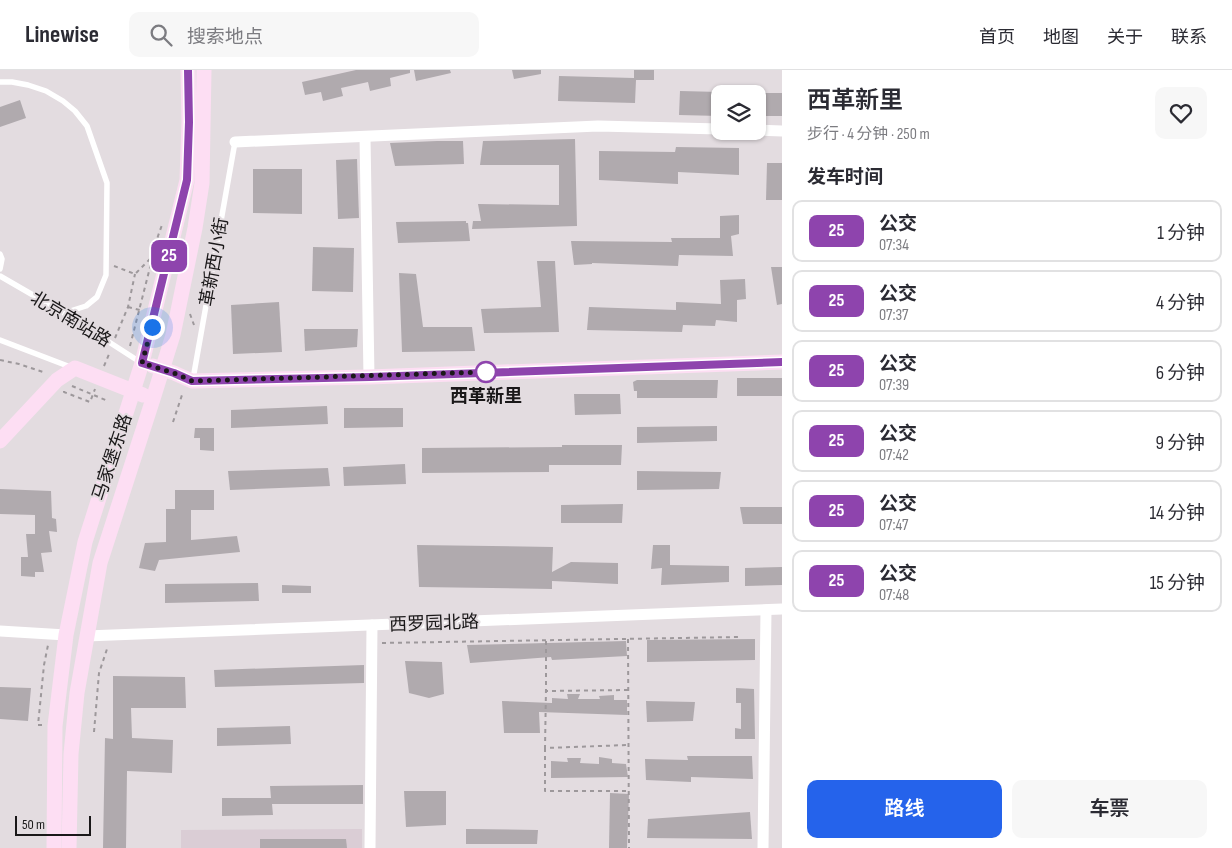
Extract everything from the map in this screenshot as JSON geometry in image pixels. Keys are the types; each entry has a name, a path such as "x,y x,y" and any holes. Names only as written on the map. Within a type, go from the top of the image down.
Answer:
{"main road":[{"name":"马家堡东路","path":"54,848 55,726 66,636 85,542 142,363 187,180 188,70"},
{"name":"马家堡东路","path":"69,848 71,754 77,693 86,636 100,563 173,335 195,228 202,183 204,70"},
{"path":"142,363 192,381 370,377 782,362"},
{"path":"0,441 57,380 75,368 153,399"}],"street":[{"path":"235,142 598,126 711,129"},
{"path":"766,130 782,131"},
{"path":"364,137 370,377"},
{"name":"西罗园北路","path":"86,636 782,609"},
{"path":"763,848 766,610"},
{"path":"370,848 372,625"},
{"path":"0,631 66,636"}],"lane":[{"path":"0,82 28,85 46,91 75,111 87,126 107,182 106,275 98,296 86,306 64,313"},
{"name":"革新西小街","path":"192,381 235,142"},
{"path":"0,254 2,259 0,269"},
{"name":"北京南站路","path":"0,276 64,313 142,363"},
{"path":"0,340 75,368"}],"path":[{"path":"128,354 152,257 166,218"},
{"path":"114,342 128,307 135,274 152,257"},
{"path":"107,263 135,274"},
{"path":"189,312 194,324"},
{"path":"104,367 110,350"},
{"path":"64,392 90,402 97,384"},
{"path":"173,422 182,395"},
{"path":"38,725 44,665 50,635"},
{"path":"94,732 99,673 112,635"},
{"path":"372,643 739,637"},
{"path":"628,639 629,848"},
{"path":"546,641 545,791 629,791"},
{"path":"546,689 546,692 628,690"},
{"path":"545,748 629,745"}],"shaded area":[{"path":"362,829 362,848 181,848 181,830"}],"building":[{"path":"356,70 410,70 410,73 390,78 391,86 370,91 368,82 341,88 343,96 323,101 321,92 305,95 302,82"},
{"path":"414,70 450,70 451,73 416,81"},
{"path":"512,70 541,70 541,74 514,79"},
{"path":"634,70 654,70 654,80 636,80 635,103 558,101 559,76 634,78"},
{"path":"680,91 711,92 711,116 679,115"},
{"path":"766,93 782,93 782,116 766,116"},
{"path":"20,100 26,118 0,127 0,107"},
{"path":"575,139 577,226 472,229 473,221 481,221 478,204 559,205 559,165 480,165 483,141"},
{"path":"463,141 464,164 395,166 390,143"},
{"path":"676,147 739,148 739,175 678,172 678,184 599,180 599,151 675,152"},
{"path":"357,159 359,218 338,219 336,160"},
{"path":"767,163 782,163 782,200 766,200"},
{"path":"253,169 302,169 302,214 253,213"},
{"path":"739,215 739,234 731,236 733,256 679,255 678,266 592,263 574,265 571,241 672,242 671,238 720,238 720,216"},
{"path":"466,221 468,223 470,241 398,243 396,222"},
{"path":"313,247 354,248 353,292 312,291"},
{"path":"537,261 555,261 559,332 484,333 481,309 541,307"},
{"path":"771,267 782,267 782,304 777,305"},
{"path":"399,273 416,274 423,327 472,327 475,351 402,352"},
{"path":"745,279 746,299 737,300 737,322 716,320 715,326 683,325 682,332 587,330 589,307 676,310 676,302 721,304 720,280"},
{"path":"279,302 282,352 233,354 231,305"},
{"path":"304,329 358,329 357,347 305,351"},
{"path":"737,378 782,378 782,396 737,396"},
{"path":"637,380 718,380 717,398 637,398 637,391 634,391 633,382"},
{"path":"574,394 620,394 621,414 575,415"},
{"path":"327,406 328,424 231,428 231,410"},
{"path":"344,408 403,408 403,427 344,428"},
{"path":"717,426 717,441 637,443 637,427"},
{"path":"195,428 214,428 214,451 200,450 200,438 194,438"},
{"path":"562,445 622,445 621,465 549,465 549,472 422,473 422,448 562,447"},
{"path":"405,464 406,484 344,486 343,467"},
{"path":"328,468 330,486 230,490 228,471"},
{"path":"637,471 721,472 719,489 637,490"},
{"path":"0,489 51,491 52,518 56,519 57,532 49,531 52,552 41,553 44,572 35,572 35,577 21,576 21,557 28,557 26,534 35,534 35,515 0,514"},
{"path":"175,490 214,490 214,510 191,510 191,540 237,536 240,552 159,560 155,571 139,568 145,543 166,542 166,509 175,509"},
{"path":"623,504 622,523 561,523 561,505"},
{"path":"740,507 782,507 782,524 743,524"},
{"path":"417,545 553,547 552,572 571,562 618,563 618,584 552,581 552,589 419,587"},
{"path":"653,545 670,545 670,565 729,566 729,582 661,585 662,568 651,569"},
{"path":"782,567 782,585 745,586 745,568"},
{"path":"258,583 259,601 165,603 165,584"},
{"path":"282,585 311,586 311,593 282,593"},
{"path":"755,639 755,660 647,662 647,640"},
{"path":"626,641 627,656 552,660 551,657 470,663 467,645"},
{"path":"405,661 442,662 444,694 429,698 409,693"},
{"path":"364,665 364,683 215,687 214,670"},
{"path":"113,676 185,677 186,708 131,708 132,738 173,740 172,773 127,771 126,848 103,848 105,738 113,739"},
{"path":"0,687 31,688 28,721 0,719"},
{"path":"736,688 754,689 755,739 735,739 735,728 741,729 741,703 736,703"},
{"path":"567,694 580,694 578,699 600,699 599,696 614,695 614,700 627,700 627,715 539,712 540,733 504,733 502,701 552,703 552,698 568,699"},
{"path":"646,701 695,702 693,721 647,722"},
{"path":"290,726 291,744 217,746 217,728"},
{"path":"687,756 752,756 753,779 691,777 691,782 646,780 645,759 688,760"},
{"path":"599,757 612,759 612,763 626,764 628,777 551,778 551,761 568,762 567,758 581,758 580,763 599,764"},
{"path":"363,785 363,804 272,804 273,815 222,816 222,798 271,798 270,786"},
{"path":"404,791 446,791 446,825 406,827"},
{"path":"610,793 629,794 627,848 609,848"},
{"path":"750,812 752,839 647,838 648,819"},
{"path":"466,829 538,830 537,844 466,844"},
{"path":"260,839 346,839 347,848 260,848"}],"bus line":[{"name":"25","path":"188,70 187,180 142,363 192,381 370,377 782,362"}],"place":[{"name":"西革新里","path":"486,372"}],"route":[{"path":"152,327 142,363 192,381 486,372"}]}
